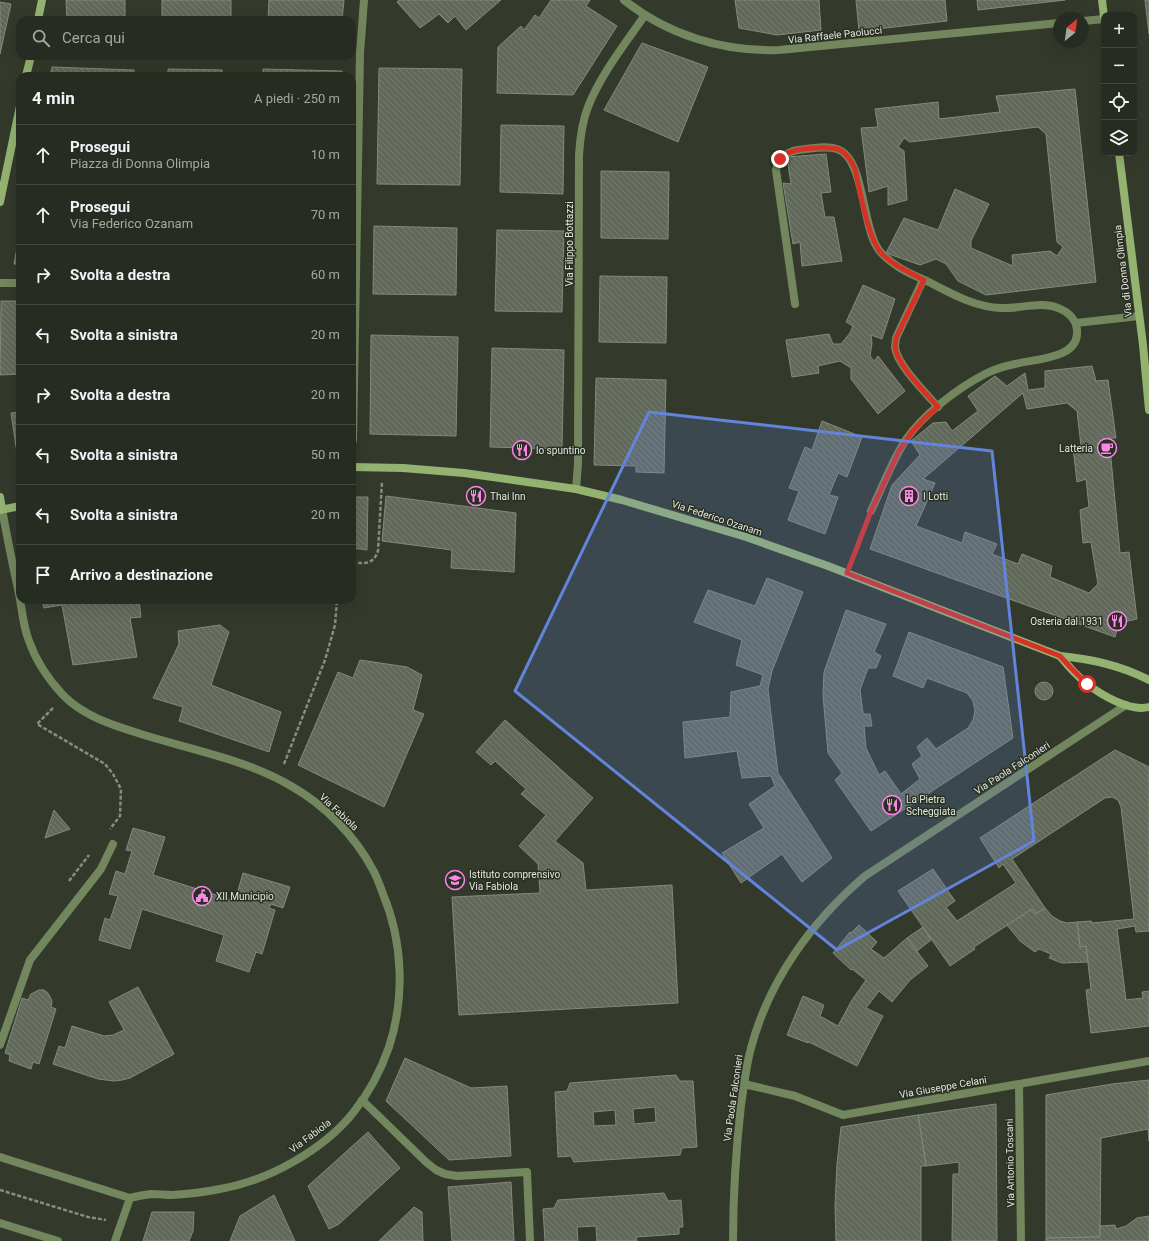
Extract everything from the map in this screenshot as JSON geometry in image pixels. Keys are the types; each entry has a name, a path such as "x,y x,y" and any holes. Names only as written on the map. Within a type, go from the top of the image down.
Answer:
{"street":[{"path":"39,16 42,0"},
{"path":"356,52 364,0"},
{"name":"Via Raffaele Paolucci","path":"624,0 645,15 668,28 700,40 728,47 754,50 779,50 1053,24"},
{"path":"1102,0 1103,12"},
{"name":"Via Filippo Bottazzi","path":"576,489 578,464 579,155 581,140 585,116 594,92 645,15"},
{"path":"1089,20 1101,18"},
{"path":"27,72 30,60"},
{"path":"356,60 356,72"},
{"path":"0,202 16,125"},
{"path":"795,304 776,170 780,159 790,152 831,148 845,153 853,165 872,236 881,253 896,265 963,299 982,305 1000,308 1052,306 1068,314 1076,323 1076,340 1066,352 1049,358 1006,366 988,373 965,386 918,424 905,441 871,511"},
{"name":"Via di Donna Olimpia","path":"1119,156 1149,410"},
{"path":"924,280 896,338 895,347 900,360 915,382 938,407"},
{"path":"0,283 16,283"},
{"path":"1076,323 1139,316"},
{"name":"Via Federico Ozanam","path":"356,467 464,473 576,489 622,500 746,537 847,573 1060,656"},
{"path":"0,497 1,510 16,507"},
{"name":"Via Fabiola","path":"1,510 16,581"},
{"name":"Via Fabiola","path":"21,604 29,642 45,672 65,697 78,708 103,720 137,733 236,762 292,786 317,804 339,823 360,848 374,871 388,904 393,923 399,969 398,1013 385,1059 377,1076 353,1113 316,1146 293,1161 268,1174 221,1189 173,1195 149,1194 130,1198"},
{"path":"1060,656 1087,658 1103,662 1149,680"},
{"path":"1060,656 1087,684 1105,695 1126,705 1139,708 1149,707"},
{"name":"Via Paola Falconieri","path":"733,1241 736,1157 744,1084 751,1048 758,1026 779,980 801,944 842,896 865,876 1126,705"},
{"path":"0,1045 30,960 101,869 113,844"},
{"name":"Via Giuseppe Celani","path":"744,1084 795,1096 843,1115 1149,1061"},
{"name":"Via Antonio Toscani","path":"1018,1084 1021,1241"},
{"path":"362,1100 426,1162 436,1170 445,1174 457,1176 527,1172 530,1241"},
{"path":"0,1157 130,1198 115,1241"},
{"path":"0,1223 58,1241"}],"path":[{"path":"356,563 372,561 376,558 378,551 383,468"},
{"path":"847,573 871,511"},
{"path":"278,779 325,660 335,625 337,604"},
{"path":"65,697 37,724 105,764 113,774 121,789 120,816 105,834"},
{"path":"67,884 75,871 90,853"},
{"path":"0,1190 88,1217 108,1221"}],"highlighted area":[{"path":"649,412 992,451 1034,841 837,950 515,691"}],"building":[{"path":"66,0 125,0 125,16 67,16"},
{"path":"162,0 231,0 231,16 162,16"},
{"path":"269,0 344,0 342,16 268,16"},
{"path":"399,0 501,0 466,30 455,16 448,23 439,14 420,28 397,2"},
{"path":"551,0 590,0 586,6 617,26 573,95 497,93 498,47 521,26 524,30 535,15 539,18"},
{"path":"735,0 819,0 821,30 777,35 739,28"},
{"path":"856,0 945,0 947,21 859,31"},
{"path":"977,0 1065,0 978,10"},
{"path":"1145,0 1149,0 1149,34"},
{"path":"0,2 11,4 0,54"},
{"path":"642,43 708,67 678,142 604,110"},
{"path":"52,67 134,70 134,72 51,72"},
{"path":"379,68 462,69 460,185 377,184"},
{"path":"168,69 222,70 222,72 168,72"},
{"path":"263,69 342,71 342,72 263,72"},
{"path":"1075,89 1096,282 986,295 958,281 946,264 936,259 920,265 886,253 904,218 938,230 955,189 989,204 971,241 971,248 1013,266 1012,255 1050,251 1057,256 1063,247 1057,242 1046,134 1038,127 910,142 904,138 898,147 904,151 907,200 888,205 888,186 869,192 861,128 878,127 875,109 938,102 939,119 1000,112 996,96"},
{"path":"501,125 564,126 563,194 500,192"},
{"path":"826,154 831,192 821,193 825,217 834,217 842,261 802,266 800,242 793,244 783,183 791,184 787,157"},
{"path":"601,171 669,172 668,239 601,238"},
{"path":"374,226 457,228 456,295 373,294"},
{"path":"497,230 564,231 562,312 495,311"},
{"path":"16,253 16,264 14,264"},
{"path":"600,276 667,277 666,343 599,342"},
{"path":"863,285 895,299 882,339 871,335 872,343 870,356 874,361 878,356 905,391 878,414 851,379 851,368 840,361 818,366 819,373 792,377 786,340 829,334 833,344 841,344 850,333 853,326 846,322"},
{"path":"1,301 16,301 16,374 0,375"},
{"path":"371,335 458,337 456,436 370,434"},
{"path":"492,348 564,350 562,449 490,447"},
{"name":"I Lotti","path":"1092,366 1096,381 1108,380 1116,438 1109,438 1120,553 1129,552 1137,619 1119,623 1115,637 870,549 892,485 920,455 911,441 933,423 946,422 952,431 978,411 968,396 995,376 1007,386 1025,373 1028,390 1045,388 1045,371","holes":["1023,393 1027,409 1067,403 1077,411 1081,446 1073,448 1077,482 1086,479 1089,507 1080,510 1083,543 1091,542 1098,584 1089,593 1050,577 1052,566 1022,554 1018,564 992,554 997,544 965,532 962,543 916,526 935,483 923,479"]},
{"path":"596,378 666,380 664,473 636,472 636,466 594,465"},
{"path":"16,412 16,446 11,413"},
{"path":"822,421 862,437 847,477 838,473 829,495 838,497 825,534 788,520 799,491 789,488 805,447 812,450"},
{"path":"386,496 516,513 514,572 451,568 452,550 382,541"},
{"path":"356,497 368,497 367,550 356,549"},
{"path":"767,578 803,592 772,671 768,689 778,773 832,858 802,882 782,854 741,883 722,853 764,828 749,804 775,786 771,776 742,778 737,751 685,758 683,722 730,717 731,692 760,686 763,675 736,665 742,640 694,622 708,590 755,606"},
{"path":"43,604 139,604 141,617 130,618 137,657 73,665 62,605 44,608"},
{"path":"846,610 886,624 874,652 881,656 876,668 868,668 860,690 863,714 870,714 872,726 864,726 866,748 879,775 885,771 901,794 920,779 912,764 922,756 917,747 927,738 936,749 968,728 973,720 975,711 973,701 967,693 927,678 923,688 893,676 909,632 1003,667 1013,738 871,831 835,780 842,773 828,753 823,695 824,672"},
{"path":"220,625 229,632 211,685 281,712 269,752 179,721 183,707 153,698 179,644 178,631"},
{"path":"360,660 407,667 422,675 413,710 424,714 384,807 298,765 338,672 353,678"},
{"path":"1044,682 1050,685 1053,691 1050,697 1044,700 1038,697 1035,691 1038,685"},
{"path":"505,720 593,798 555,841 583,863 586,890 672,885 678,1003 459,1015 452,897 540,893 538,864 519,846 546,815 521,794 526,789 495,761 491,765 476,752"},
{"path":"1115,750 1149,767 1149,931 1136,932 1135,926 1117,929 1126,1000 1143,998 1142,992 1149,991 1149,1026 1091,1033 1086,990 1091,989 1086,946 1080,947 1077,922 1091,921 1092,923 1134,919 1121,807 1118,800 1112,797 1105,798 1012,859 1045,908 1036,914 1032,909 974,947 975,949 950,966 898,891 933,869 955,901 946,907 957,921 1016,883 1003,864 999,868 980,838"},
{"path":"54,810 70,829 45,838"},
{"path":"133,828 165,837 153,875 235,901 243,873 290,887 283,908 271,904 269,908 275,910 262,954 256,952 249,972 216,961 224,935 142,909 130,949 99,940 105,918 110,920 118,896 109,894 116,871 125,874 132,851 126,850"},
{"path":"1045,908 1052,916 1060,921 1067,923 1077,922 1080,947 1086,946 1088,962 1062,963 1049,958 1051,954 1039,949 1035,952 1020,941 1007,925 1032,909 1036,914"},
{"path":"859,925 877,942 871,949 884,958 907,938 928,966 910,980 892,1002 879,991 866,1008 883,1016 857,1066 809,1042 808,1043 787,1035 803,996 824,1005 820,1016 838,1026 852,1000 866,980 852,969 851,970 833,953 850,932 851,933"},
{"path":"923,927 931,940 917,951 907,938"},
{"path":"138,987 174,1054 130,1078 114,1081 98,1079 53,1064 59,1046 65,1048 72,1026 104,1036 113,1035 124,1030 109,1002"},
{"path":"39,990 44,990 48,993 52,1001 51,1007 56,1009 39,1064 33,1062 31,1069 9,1061 10,1055 5,1053 22,998 28,1000 31,994"},
{"path":"405,1058 471,1088 507,1086 511,1156 449,1160 386,1101"},
{"path":"676,1075 680,1081 693,1081 697,1147 682,1148 680,1155 574,1162 571,1156 558,1157 555,1092 567,1091 570,1083","holes":["655,1107 656,1122 634,1124 633,1109","615,1110 616,1125 594,1126 593,1112"]},
{"path":"1149,1080 1149,1141 1148,1129 1101,1138 1100,1237 1046,1238 1046,1095 1112,1084"},
{"path":"996,1104 997,1241 952,1241 953,1174 959,1174 959,1162 926,1166 918,1115"},
{"path":"918,1115 926,1166 921,1166 921,1241 836,1241 835,1206 841,1127"},
{"path":"368,1132 400,1168 339,1224 329,1229 308,1186"},
{"path":"511,1182 514,1241 452,1241 448,1187"},
{"path":"664,1193 668,1201 681,1200 683,1227 679,1227 679,1234 636,1237 637,1241 597,1241 596,1226 577,1227 578,1241 545,1241 543,1209 554,1208 558,1200"},
{"path":"274,1195 295,1241 230,1241 240,1216"},
{"path":"414,1207 422,1212 423,1241 379,1241"},
{"path":"152,1212 194,1212 193,1231 189,1241 143,1241"},
{"path":"1149,1216 1149,1241 1046,1241 1046,1238 1100,1237 1100,1226 1115,1225 1116,1229 1126,1226 1137,1218"}],"place":[{"name":"Latteria","path":"1107,448"},
{"name":"lo spuntino","path":"522,450"},
{"name":"Thai Inn","path":"476,496"},
{"name":"I Lotti","path":"909,496"},
{"name":"Osteria dal 1931","path":"1117,621"},
{"name":"La Pietra Scheggiata","path":"892,805"},
{"name":"Istituto comprensivo Via Fabiola","path":"455,880"},
{"name":"XII Municipio","path":"202,896"}],"route":[{"path":"780,159 790,152 826,148 838,149 845,153 855,169 872,236 877,247 881,253 903,270 924,280 896,338 895,347 900,360 915,382 938,407 912,432 899,451 871,511 847,573 1060,656 1087,684"}]}
